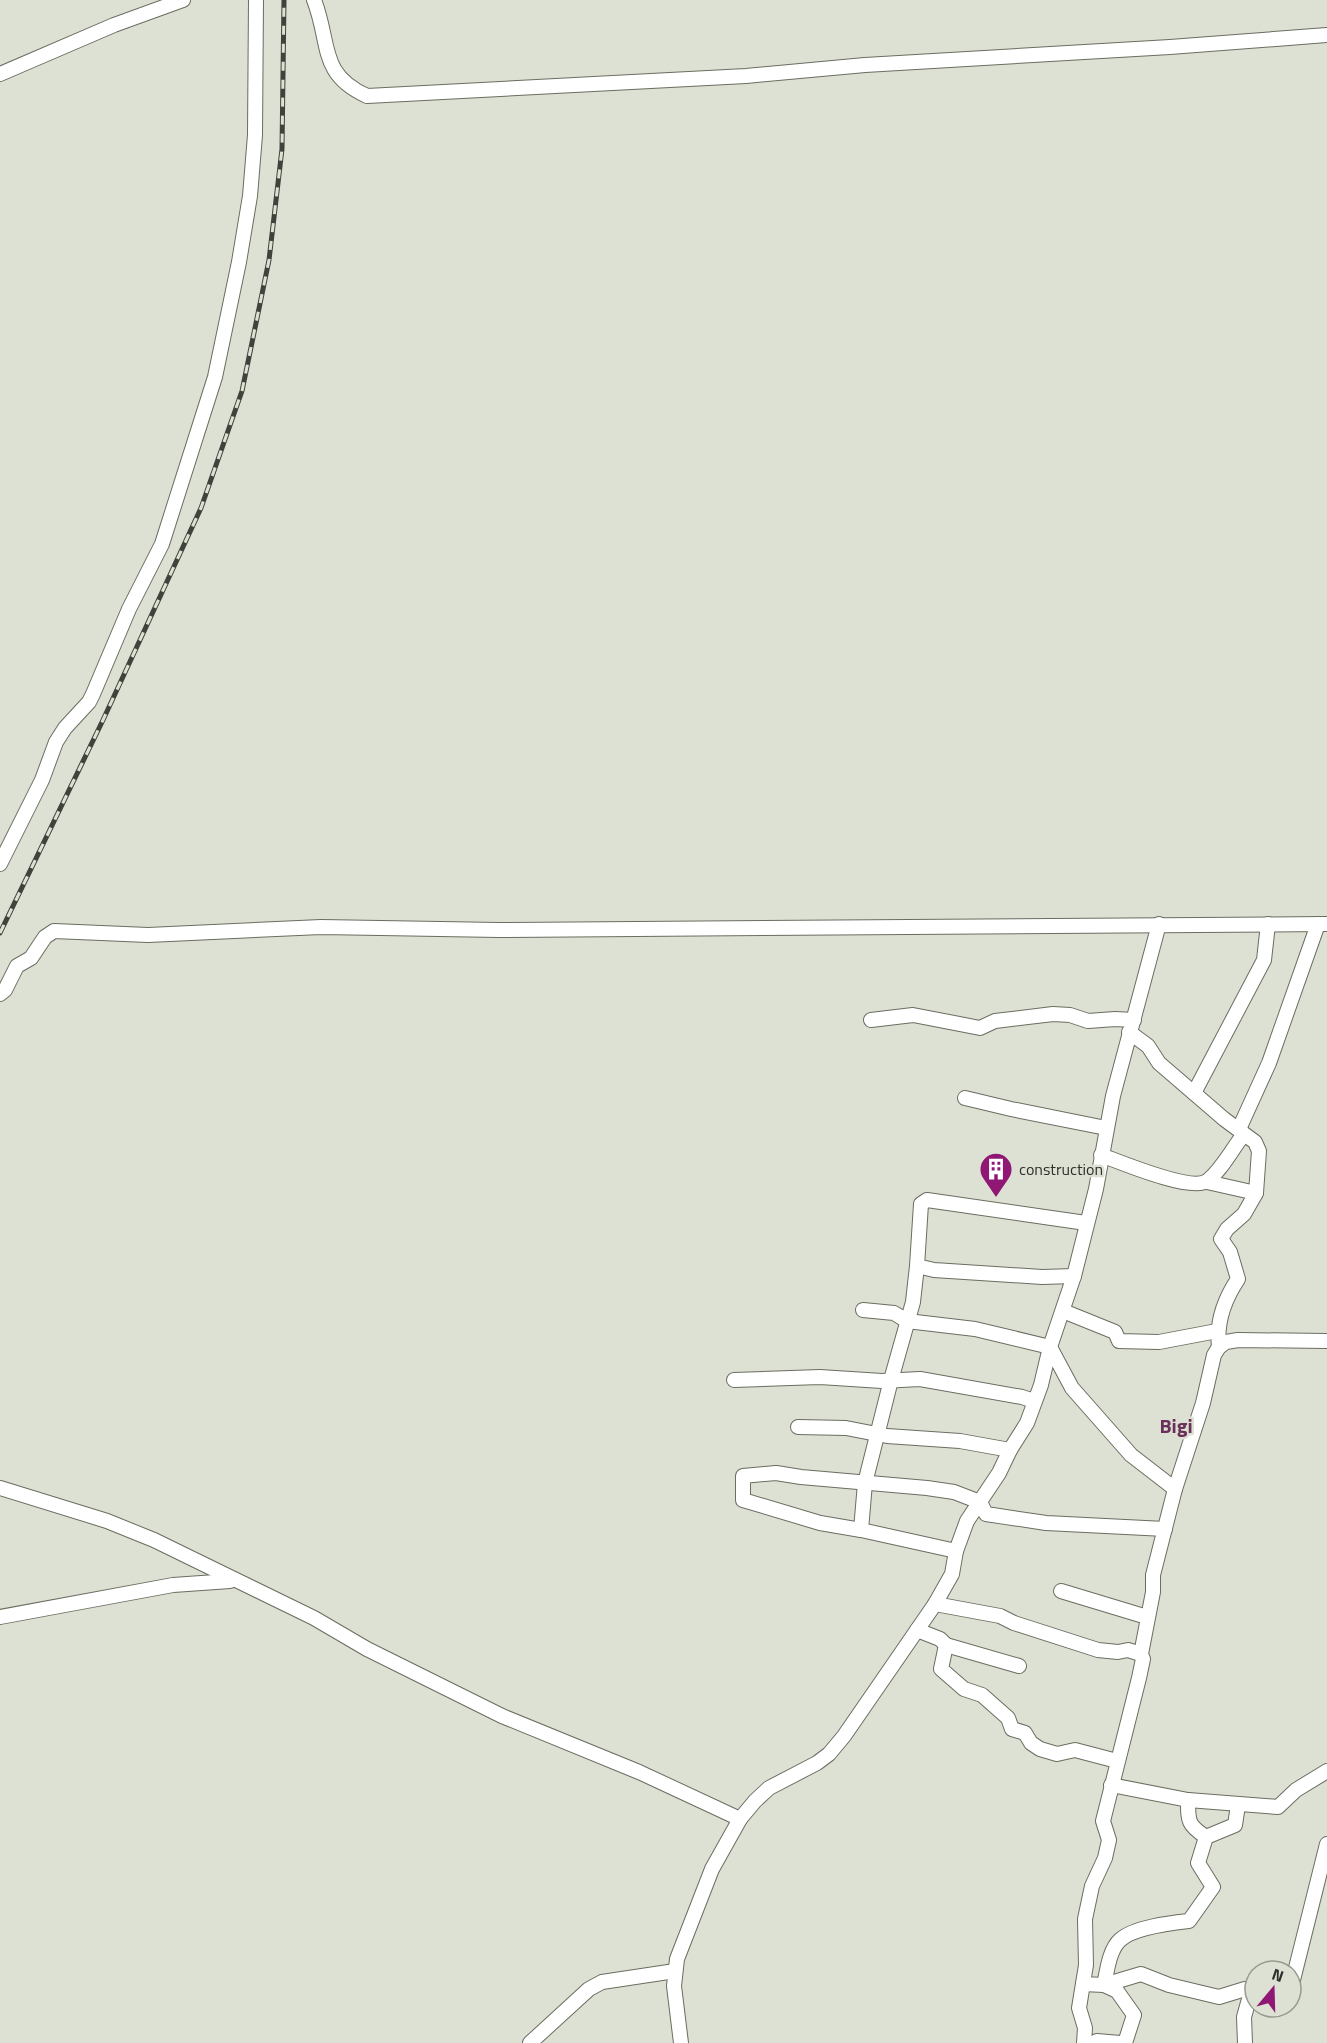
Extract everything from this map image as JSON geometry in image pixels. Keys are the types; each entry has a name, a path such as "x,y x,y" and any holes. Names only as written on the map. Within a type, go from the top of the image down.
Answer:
{"street":[{"path":"0,75 114,25 183,0"},
{"path":"0,864 42,780 56,741 89,702 129,609 162,544 215,377 242,251 250,196 255,135 256,0"},
{"path":"314,0 325,37 330,65 351,89 367,96 747,76 865,65 1170,47 1327,35"},
{"path":"681,2043 674,1986 677,1959 712,1869 740,1819 769,1788 817,1763 829,1754 917,1630 935,1604 951,1574 956,1551 967,1521 999,1473 1027,1423 1074,1276 1096,1189 1106,1128 1159,924"},
{"path":"1194,1093 1264,960 1268,924"},
{"path":"2,995 17,966 31,958 45,937 54,931 148,935 321,927 511,930 1323,924 1241,1131 1241,1138 1207,1182"},
{"path":"871,1020 913,1014 980,1028 995,1021 1053,1014 1070,1015 1088,1021 1115,1019 1131,1026 1159,1063 1224,1119 1255,1142 1258,1151 1256,1193 1244,1214 1227,1229 1221,1239 1230,1252 1238,1279 1226,1297 1217,1331 1219,1347"},
{"path":"965,1098 1106,1128"},
{"path":"1101,1155 1166,1179 1200,1184 1207,1182 1256,1193"},
{"path":"861,1530 865,1483 913,1302 918,1266 921,1204 927,1200 1086,1223"},
{"path":"918,1266 934,1270 1042,1278 1074,1276"},
{"path":"863,1310 894,1313 907,1321 975,1329 1050,1347 1072,1388 1131,1455 1175,1489"},
{"path":"1063,1311 1115,1332 1119,1341 1159,1342 1217,1331"},
{"path":"1084,2043 1085,2028 1079,2008 1086,1965 1085,1919 1092,1886 1105,1858 1108,1840 1103,1821 1143,1659 1141,1654 1153,1592 1153,1575 1175,1489 1203,1403 1214,1355 1226,1342 1238,1340 1327,1341"},
{"path":"734,1380 820,1377 850,1380 920,1379 1034,1401"},
{"path":"798,1427 846,1428 877,1434 960,1441 1010,1450"},
{"path":"956,1551 820,1523 743,1500 743,1476 776,1473 954,1492 980,1502 986,1514 1046,1523 1165,1529"},
{"path":"0,1488 125,1527 314,1618 368,1649 502,1716 639,1772 740,1819"},
{"path":"0,1617 173,1585 224,1580 238,1583"},
{"path":"1061,1591 1147,1617"},
{"path":"935,1604 1000,1616 1014,1623 1098,1650 1118,1652 1128,1650 1141,1654"},
{"path":"917,1630 940,1639 946,1646 1019,1666"},
{"path":"946,1646 941,1669 964,1689 982,1695 1008,1718 1012,1729 1024,1733 1031,1743 1040,1749 1057,1754 1075,1750 1117,1761"},
{"path":"1111,1785 1188,1800 1278,1807 1296,1790 1327,1771"},
{"path":"1188,1800 1188,1822 1206,1838"},
{"path":"1104,1985 1111,1956 1120,1940 1144,1928 1189,1921 1213,1887 1198,1863 1206,1838 1235,1825 1238,1805"},
{"path":"1298,1959 1327,1844"},
{"path":"530,2043 589,1989 602,1982 675,1971"},
{"path":"1083,1984 1104,1985 1141,1974 1169,1985 1219,1997 1243,1992"},
{"path":"1104,1985 1117,1991 1134,2015 1125,2043"},
{"path":"1244,2019 1245,2043"},
{"path":"1094,2043 1096,2041 1120,2043"}],"railway":[{"path":"0,933 103,720 201,508 242,391 269,260 282,149 284,0"}],"place":[{"name":"construction","path":"996,1198"}],"district":[{"name":"Bigi","path":"1176,1426"}]}
